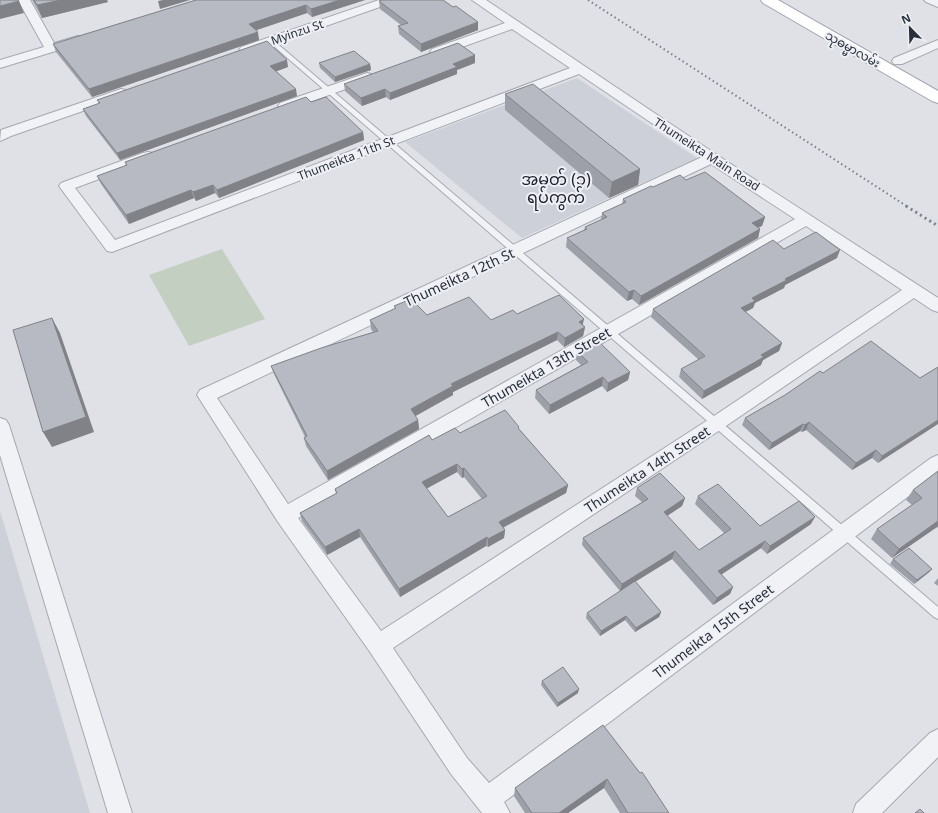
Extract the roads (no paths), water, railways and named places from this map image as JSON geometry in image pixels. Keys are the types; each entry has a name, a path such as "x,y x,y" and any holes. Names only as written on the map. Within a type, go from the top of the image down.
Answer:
{"main road":[{"name":"သုဓမ္မာလမ်း","path":"768,0 938,98"},
{"name":"သုဓမ္မာလမ်း","path":"791,0 938,83"}],"street":[{"name":"Myinzu St","path":"234,54 390,0"},
{"name":"Thumeikta Main Road","path":"478,0 712,158 938,306"},
{"path":"930,0 938,4"},
{"path":"27,1 51,48"},
{"path":"425,56 514,24"},
{"path":"0,64 88,37"},
{"path":"898,61 938,44"},
{"name":"Thumeikta 11th St","path":"156,153 66,186 112,247 579,69"},
{"path":"276,110 381,72"},
{"path":"0,137 6,133 131,89"},
{"name":"Thumeikta 12th St","path":"285,516 206,395 712,158"},
{"name":"Thumeikta 13th Street","path":"285,516 807,219"},
{"name":"Thumeikta 14th Street","path":"378,645 717,423 914,290"},
{"path":"0,425 120,813"},
{"name":"Thumeikta 15th Street","path":"493,806 845,533 938,463"},
{"path":"285,516 378,645 459,766 493,806"},
{"path":"865,813 938,741"}],"lane":[{"path":"271,41 938,614"}],"railway":[{"path":"588,0 908,207"},
{"path":"906,206 938,226"}],"district":[{"name":"အမှတ် (၁) ရပ်ကွက်","path":"556,188"}]}
